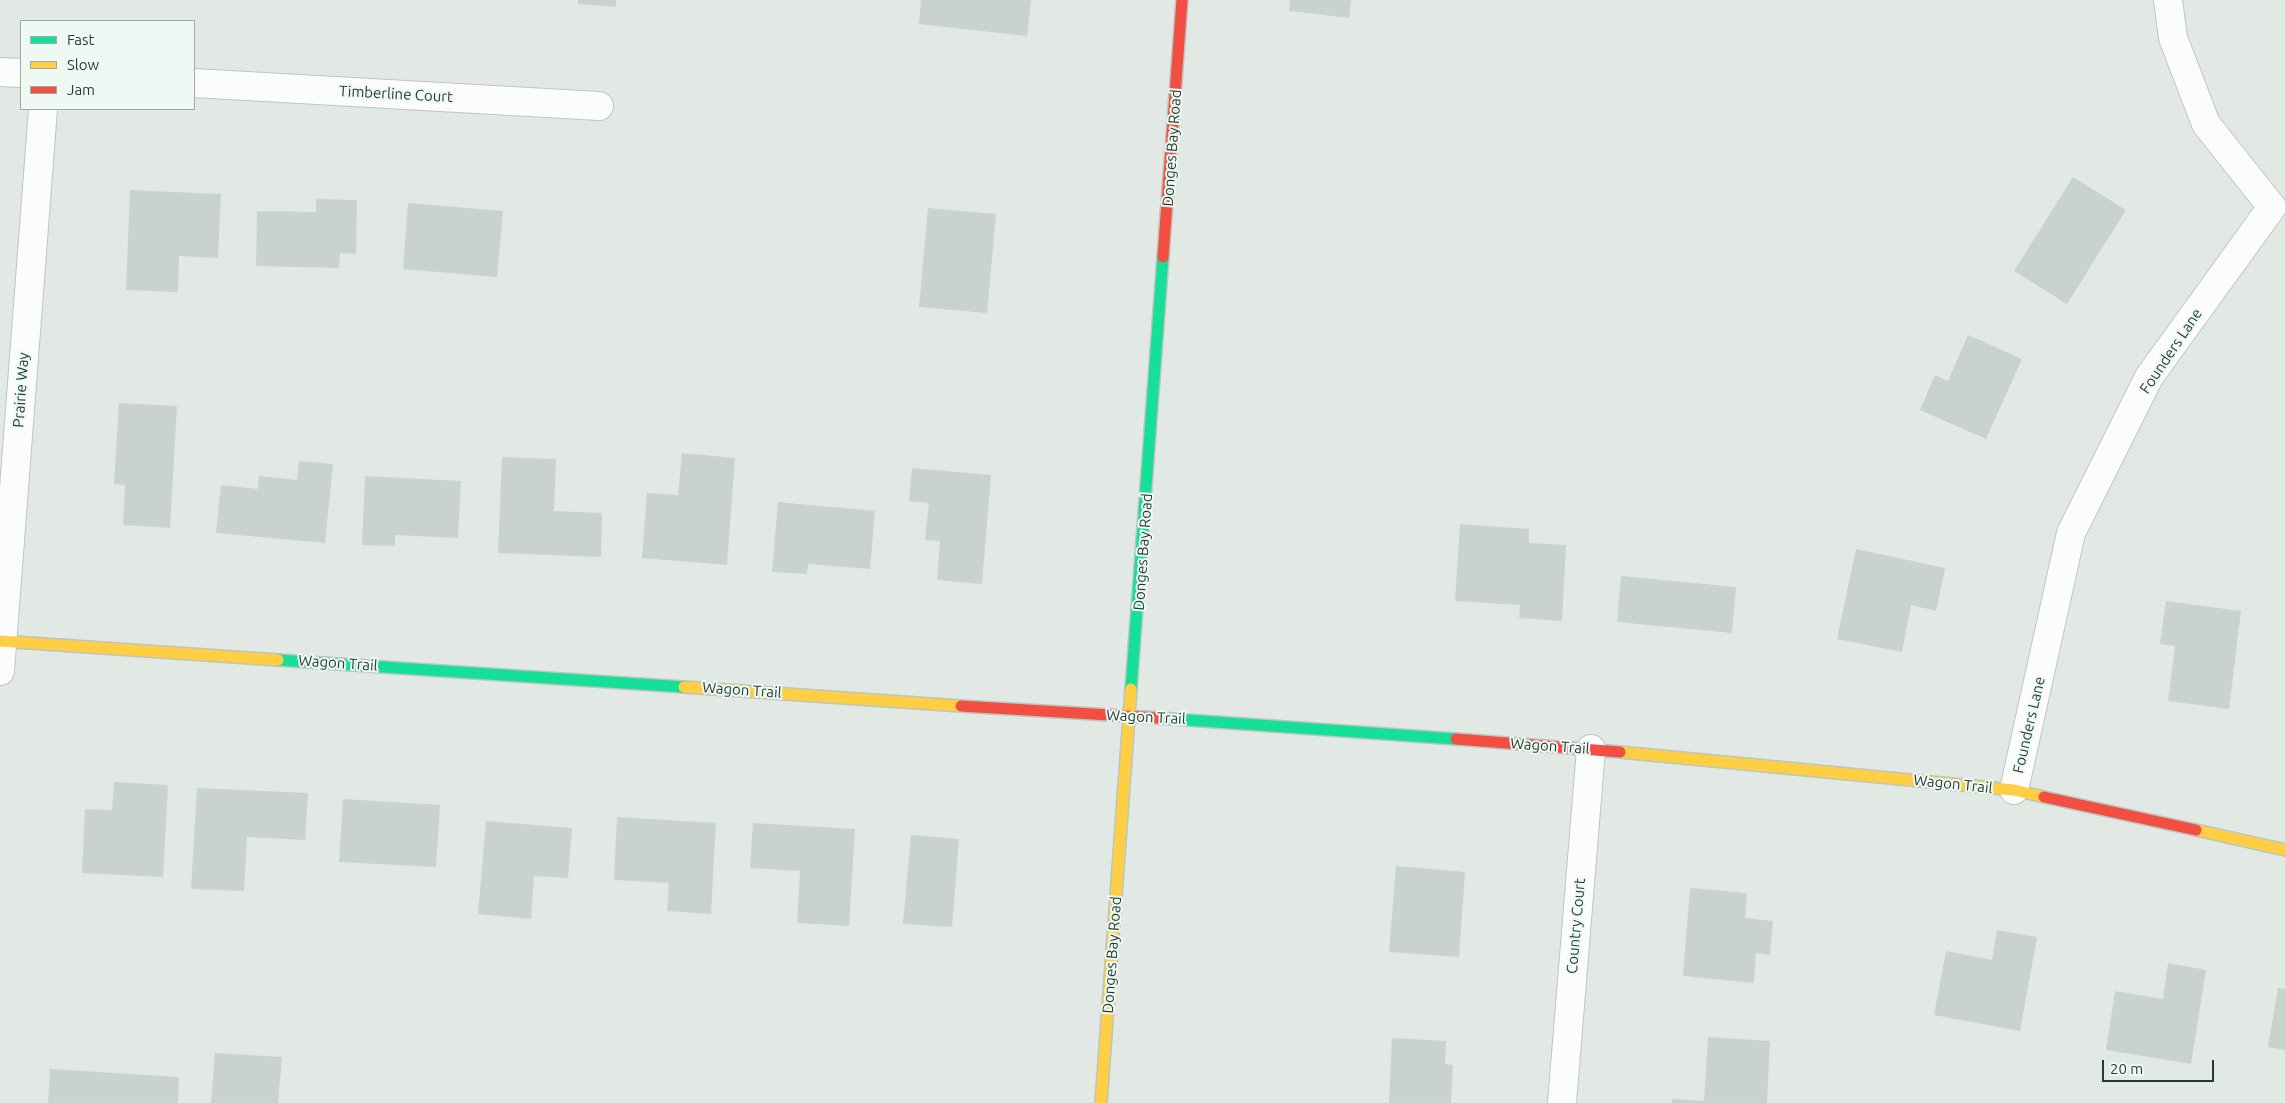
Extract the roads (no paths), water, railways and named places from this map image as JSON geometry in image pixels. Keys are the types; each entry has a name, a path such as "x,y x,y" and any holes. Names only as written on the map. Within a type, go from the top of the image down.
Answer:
{"street":[{"name":"Donges Bay Road","path":"1101,1103 1182,0"},
{"name":"Founders Lane","path":"2014,790 2071,534 2150,377 2278,210 2206,124 2173,38 2168,0"},
{"path":"0,72 20,73"},
{"name":"Timberline Court","path":"195,83 599,106"},
{"name":"Prairie Way","path":"0,672 43,110"},
{"name":"Wagon Trail","path":"1,641 1130,717 1222,721 1591,749 2014,790 2285,850"},
{"name":"Country Court","path":"1562,1103 1591,749"}]}
